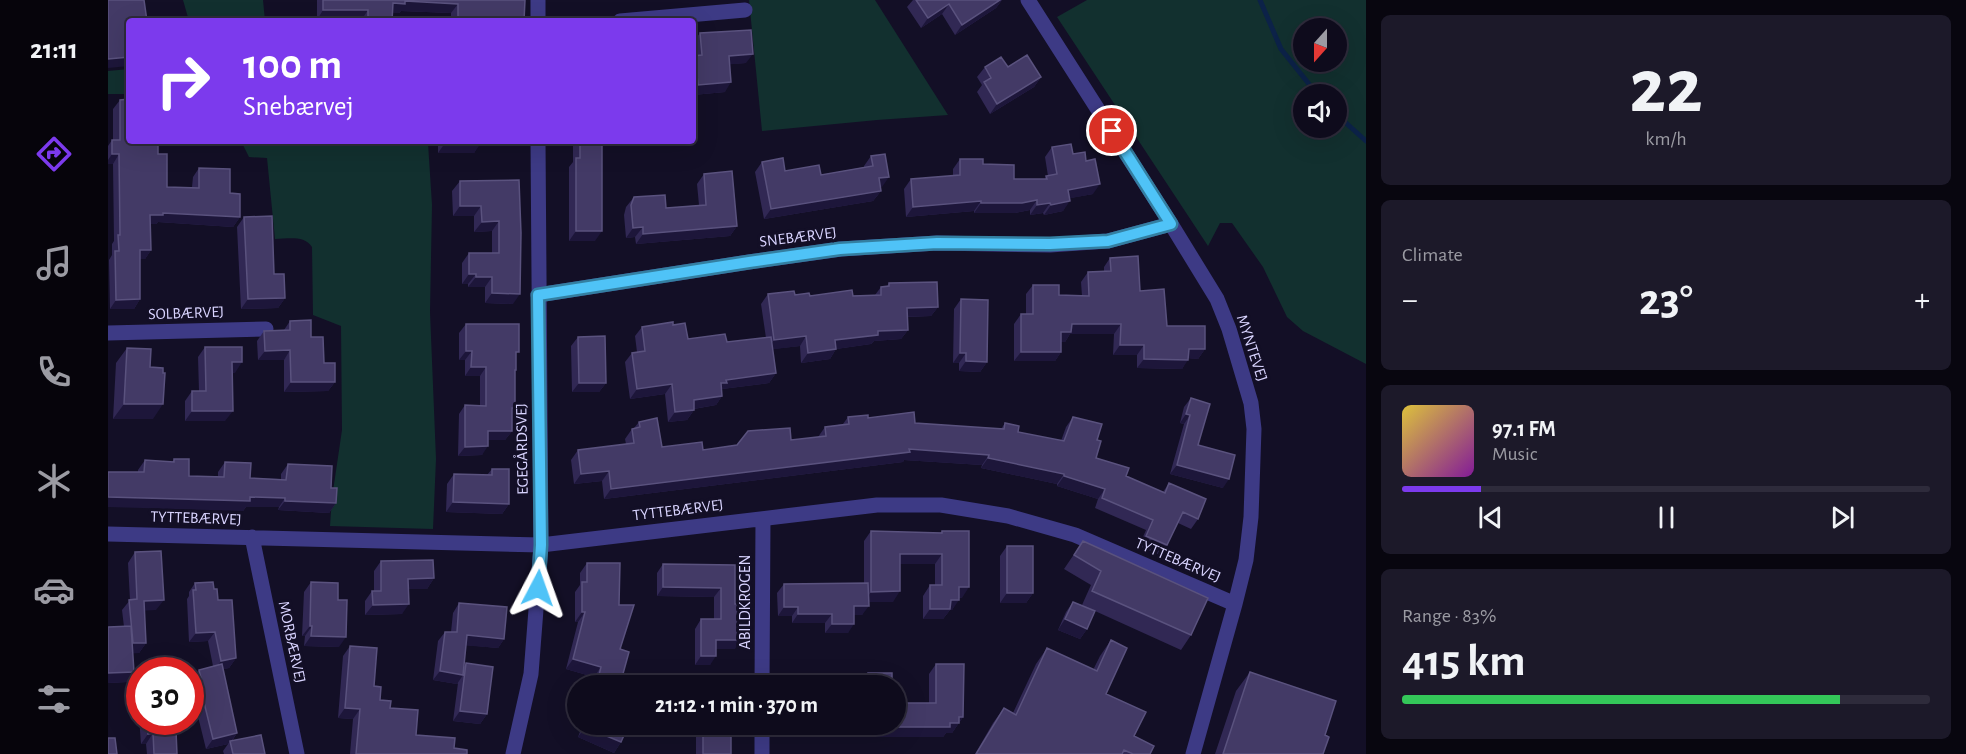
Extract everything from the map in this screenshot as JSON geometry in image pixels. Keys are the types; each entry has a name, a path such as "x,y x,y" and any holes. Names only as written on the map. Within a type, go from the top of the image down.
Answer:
{"street":[{"path":"538,0 538,18"},
{"name":"MYNTEVEJ","path":"1028,0 1217,299 1229,329 1251,403 1254,429 1251,517 1245,560 1193,754"},
{"path":"651,18 745,9"},
{"name":"EGEGÅRDSVEJ","path":"513,754 531,674 541,545 538,144"},
{"name":"SNEBÆRVEJ","path":"538,295 840,249 937,243 1050,244 1108,241 1171,224"},
{"name":"SOLBÆRVEJ","path":"108,333 266,329"},
{"name":"TYTTEBÆRVEJ","path":"108,534 541,545 877,505 941,505 978,510 1044,525 1075,535 1235,604"},
{"name":"ABILDKROGEN","path":"762,675 763,519"},
{"name":"MORBÆRVEJ","path":"252,537 297,754"},
{"path":"762,735 762,754"}],"green space":[{"path":"183,0 263,0 265,18 188,18"},
{"path":"749,0 875,0 948,115 762,131"},
{"path":"1087,0 1366,0 1366,364 1303,331 1287,317 1263,267 1232,223 1220,223 1208,246 1057,17"},
{"path":"126,69 126,94 108,94 108,71"},
{"path":"242,144 428,144 432,205 430,312 436,459 433,529 330,526 342,430 341,326 313,315 312,247 300,239 275,239 267,158 249,157"}],"building":[{"path":"108,0 144,0 147,18 126,18 126,57 108,59"},
{"path":"323,0 525,0 524,18 458,18 458,4 405,1 405,4 393,3 392,18 368,18 368,10 323,10"},
{"path":"916,0 1000,0 962,25 949,4 928,18"},
{"path":"751,30 753,54 729,56 731,82 698,85 696,56 702,55 700,33"},
{"path":"1027,55 1041,77 997,104 984,82 991,78 985,67 1001,57 1008,67"},
{"path":"126,99 126,144 158,144 158,154 167,154 167,187 199,188 199,168 230,169 230,193 240,194 240,217 163,213 163,215 150,215 151,250 140,250 140,299 116,300 115,251 119,251 118,235 120,235 119,154 112,154 112,140 120,140 120,100"},
{"path":"580,144 602,144 602,231 576,231 576,158 580,158"},
{"path":"1071,144 1073,154 1085,152 1086,161 1095,159 1100,184 1068,190 1070,201 1037,205 1037,200 1022,203 981,203 981,201 913,207 911,179 960,175 960,159 983,159 983,164 1014,165 1014,179 1047,179 1046,176 1057,174 1052,147"},
{"path":"885,154 889,177 879,178 881,191 771,209 762,162 783,158 785,171 819,165 821,175 873,166 871,156"},
{"path":"732,171 737,226 643,234 643,227 633,228 631,205 634,197 665,195 666,208 706,205 704,174"},
{"path":"519,180 520,294 492,293 492,277 476,277 476,274 469,274 469,253 499,253 499,221 482,222 481,206 460,206 460,181"},
{"path":"272,216 274,274 284,274 285,298 248,299 244,217"},
{"path":"1138,256 1140,291 1164,289 1167,326 1205,326 1205,349 1189,349 1188,360 1144,359 1144,345 1120,345 1121,324 1072,324 1071,332 1061,332 1061,352 1021,352 1021,314 1033,314 1033,285 1059,285 1059,295 1089,296 1088,272 1111,271 1110,258"},
{"path":"937,282 938,307 907,308 908,330 878,331 878,335 835,340 836,349 808,353 806,336 774,340 768,294 794,291 795,295 809,293 810,296 852,290 853,296 881,295 881,287 889,286 889,283"},
{"path":"961,299 988,300 987,362 966,361 966,353 960,353"},
{"path":"311,320 311,337 323,337 324,363 335,363 335,382 291,382 290,350 265,351 264,331 290,330 290,321"},
{"path":"673,322 673,325 685,323 688,339 725,334 727,342 771,337 776,373 726,380 727,383 721,383 722,396 694,400 694,410 675,412 672,384 637,389 632,353 645,351 642,327"},
{"path":"466,324 519,324 519,352 516,352 515,408 512,408 512,431 488,431 488,446 465,447 465,405 486,406 486,367 471,367 472,351 466,351"},
{"path":"605,336 606,383 579,383 578,337"},
{"path":"205,347 242,347 242,362 232,362 233,411 192,411 192,391 206,391"},
{"path":"127,348 151,349 150,367 163,368 163,373 165,373 163,404 124,404"},
{"path":"1191,398 1210,404 1198,445 1235,455 1229,479 1177,465 1190,415 1186,414"},
{"path":"914,412 915,423 1004,429 1005,423 1019,426 1018,432 1064,441 1073,417 1102,424 1097,440 1101,441 1096,458 1129,468 1126,476 1165,493 1169,483 1206,499 1198,519 1183,512 1167,545 1146,536 1153,520 1102,498 1105,489 1064,476 1064,474 988,458 989,455 909,449 910,452 611,489 609,471 581,474 578,450 634,443 632,429 640,427 639,422 657,418 662,447 702,442 703,450 737,445 748,431 790,428 791,440 826,436 825,427 849,424 848,417 868,415 868,418"},
{"path":"174,459 189,459 189,476 224,477 225,462 251,463 250,478 286,480 288,464 332,466 331,488 337,488 336,503 250,497 250,501 108,497 108,472 144,472 145,460 174,462"},
{"path":"492,469 509,469 509,504 453,502 454,474 492,475"},
{"path":"871,531 942,533 942,531 969,531 969,587 959,587 959,600 951,600 950,609 930,609 930,585 942,585 942,554 900,554 900,591 871,592"},
{"path":"1083,541 1208,598 1191,635 1092,591 1101,571 1074,555"},
{"path":"1007,546 1033,546 1033,593 1007,593"},
{"path":"161,551 164,600 144,601 146,643 133,643 129,600 137,599 135,552"},
{"path":"433,560 434,578 408,579 409,604 373,605 372,591 381,591 381,561"},
{"path":"587,563 620,563 619,605 634,605 620,649 629,652 623,675 599,675 601,667 573,659 585,612 582,612 582,582 587,582"},
{"path":"663,564 735,565 735,604 741,604 741,640 716,640 716,656 701,656 701,619 721,619 721,588 663,587"},
{"path":"213,582 214,589 217,589 218,600 232,600 236,658 221,661 215,632 196,633 193,590 196,590 195,583"},
{"path":"311,582 338,583 338,600 347,600 346,637 311,636"},
{"path":"868,583 869,606 854,606 854,624 832,624 832,614 798,614 798,607 784,607 784,584"},
{"path":"1073,602 1095,611 1087,629 1065,619"},
{"path":"459,603 507,607 504,639 467,635 463,675 440,671 445,632 457,632"},
{"path":"131,626 133,657 126,657 126,672 108,673 108,627"},
{"path":"1111,640 1127,648 1106,694 1146,712 1134,736 1154,746 1150,754 1133,754 1124,750 1122,754 976,754 1004,708 1016,715 1047,648 1097,671"},
{"path":"350,646 377,648 374,686 381,687 380,700 391,701 390,708 418,710 416,735 455,738 454,748 467,750 467,754 356,754 360,709 345,708"},
{"path":"466,663 493,667 487,714 460,711"},
{"path":"222,664 237,733 213,739 204,702 204,669"},
{"path":"936,664 964,664 963,717 959,717 959,723 950,723 950,727 906,727 906,703 936,703"},
{"path":"1250,672 1336,701 1325,735 1329,737 1323,754 1223,754"},
{"path":"868,673 892,673 892,675 868,675"},
{"path":"153,735 176,735 177,754 154,754"},
{"path":"261,735 265,754 233,754 230,741"},
{"path":"604,735 624,735 621,742"},
{"path":"703,735 731,735 731,754 703,754"},
{"path":"108,738 115,738 117,754 108,754"}],"waterway":[{"path":"1260,0 1281,49 1309,84"},
{"path":"1347,124 1366,141"}],"route":[{"path":"538,588 541,545 538,295 840,249 937,243 1050,244 1108,241 1171,224 1112,131"}]}
